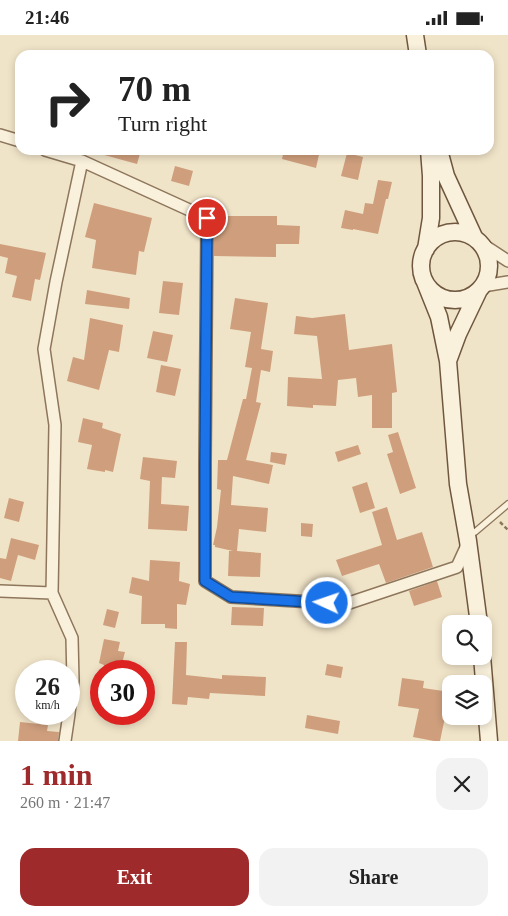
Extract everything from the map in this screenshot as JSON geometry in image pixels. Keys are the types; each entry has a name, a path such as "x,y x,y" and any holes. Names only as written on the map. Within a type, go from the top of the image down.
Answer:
{"main road":[{"path":"415,35 417,50"},
{"path":"429,155 431,218 421,269 439,317 448,361 458,484 468,537 478,615"},
{"path":"440,155 446,176 477,240 485,249 489,268 487,278 458,334 448,361"},
{"path":"426,249 430,243 443,234 451,232 467,234 477,240"},
{"path":"425,282 440,297 454,300 468,298 481,288"},
{"path":"483,665 489,741"}],"street":[{"path":"0,135 15,140"},
{"path":"62,155 82,161 207,218 205,581 231,597 346,604 457,567 468,537"},
{"path":"73,660 72,638 52,593 55,425 44,349 56,282 82,161"},
{"path":"477,240 508,261"},
{"path":"481,288 508,282"},
{"path":"0,591 52,593"},
{"path":"65,741 67,725"}],"lane":[{"path":"468,537 508,504"}],"building":[{"path":"104,155 140,155 137,164"},
{"path":"283,155 319,155 316,168 282,159"},
{"path":"346,155 363,157 358,180 341,176"},
{"path":"175,166 193,171 189,186 171,181"},
{"path":"378,180 392,182 378,234 341,228 345,210 363,214 365,203 373,204"},
{"path":"94,203 152,218 144,252 139,251 136,275 92,268 96,240 85,237"},
{"path":"214,216 277,216 277,225 300,226 299,244 276,244 276,257 214,256"},
{"path":"0,244 46,253 40,280 35,279 31,301 12,297 17,276 5,273 8,258 0,256"},
{"path":"163,281 183,283 179,315 159,313"},
{"path":"87,290 130,298 129,309 85,304"},
{"path":"235,298 268,303 261,349 273,351 270,372 261,370 256,402 261,403 246,460 273,465 269,484 233,476 231,505 268,508 266,532 239,529 237,551 261,553 260,577 228,576 229,551 233,551 213,545 221,490 217,489 218,460 227,460 243,399 246,399 252,368 245,367 251,332 230,329"},
{"path":"345,314 349,350 392,344 397,392 392,393 392,428 372,428 372,395 358,397 356,378 338,380 336,406 313,405 313,408 287,406 288,377 322,379 317,336 294,334 296,316 312,318"},
{"path":"90,318 123,325 119,352 109,350 99,390 67,381 73,357 84,360"},
{"path":"153,331 173,335 167,362 147,358"},
{"path":"161,365 181,369 175,396 156,392"},
{"path":"83,418 103,423 102,428 121,434 113,472 87,469 92,445 78,442"},
{"path":"398,432 416,488 400,494 387,454 393,452 388,435"},
{"path":"358,445 361,454 338,462 335,452"},
{"path":"271,452 287,454 285,465 270,462"},
{"path":"143,457 177,461 175,478 162,477 161,504 189,506 187,531 148,529 150,481 140,479"},
{"path":"367,482 375,508 360,513 352,487"},
{"path":"9,498 24,502 19,522 4,518"},
{"path":"387,507 397,540 422,532 433,567 386,583 379,564 342,576 336,560 382,545 372,512"},
{"path":"301,523 313,524 312,537 301,536"},
{"path":"11,538 39,545 35,560 18,555 11,581 0,578 0,558 6,559"},
{"path":"150,560 180,562 179,581 190,584 186,605 177,604 177,629 165,628 165,624 141,624 142,596 129,593 132,577 149,581"},
{"path":"437,581 442,597 414,606 409,591"},
{"path":"232,607 264,608 263,626 231,625"},
{"path":"107,609 119,612 115,628 103,625"},
{"path":"104,639 120,642 118,651 125,652 123,660 100,660"},
{"path":"175,642 187,642 186,675 222,679 222,675 266,677 265,696 210,693 209,699 188,697 187,705 172,704"},
{"path":"327,664 343,667 341,678 325,675"},
{"path":"402,678 424,681 423,688 442,691 443,725 440,741 413,737 419,709 398,706"},
{"path":"307,715 340,721 338,734 305,728"},
{"path":"20,725 48,725 47,731 59,732 58,741 18,741"}],"route":[{"path":"207,218 205,581 231,597 327,603"}]}
